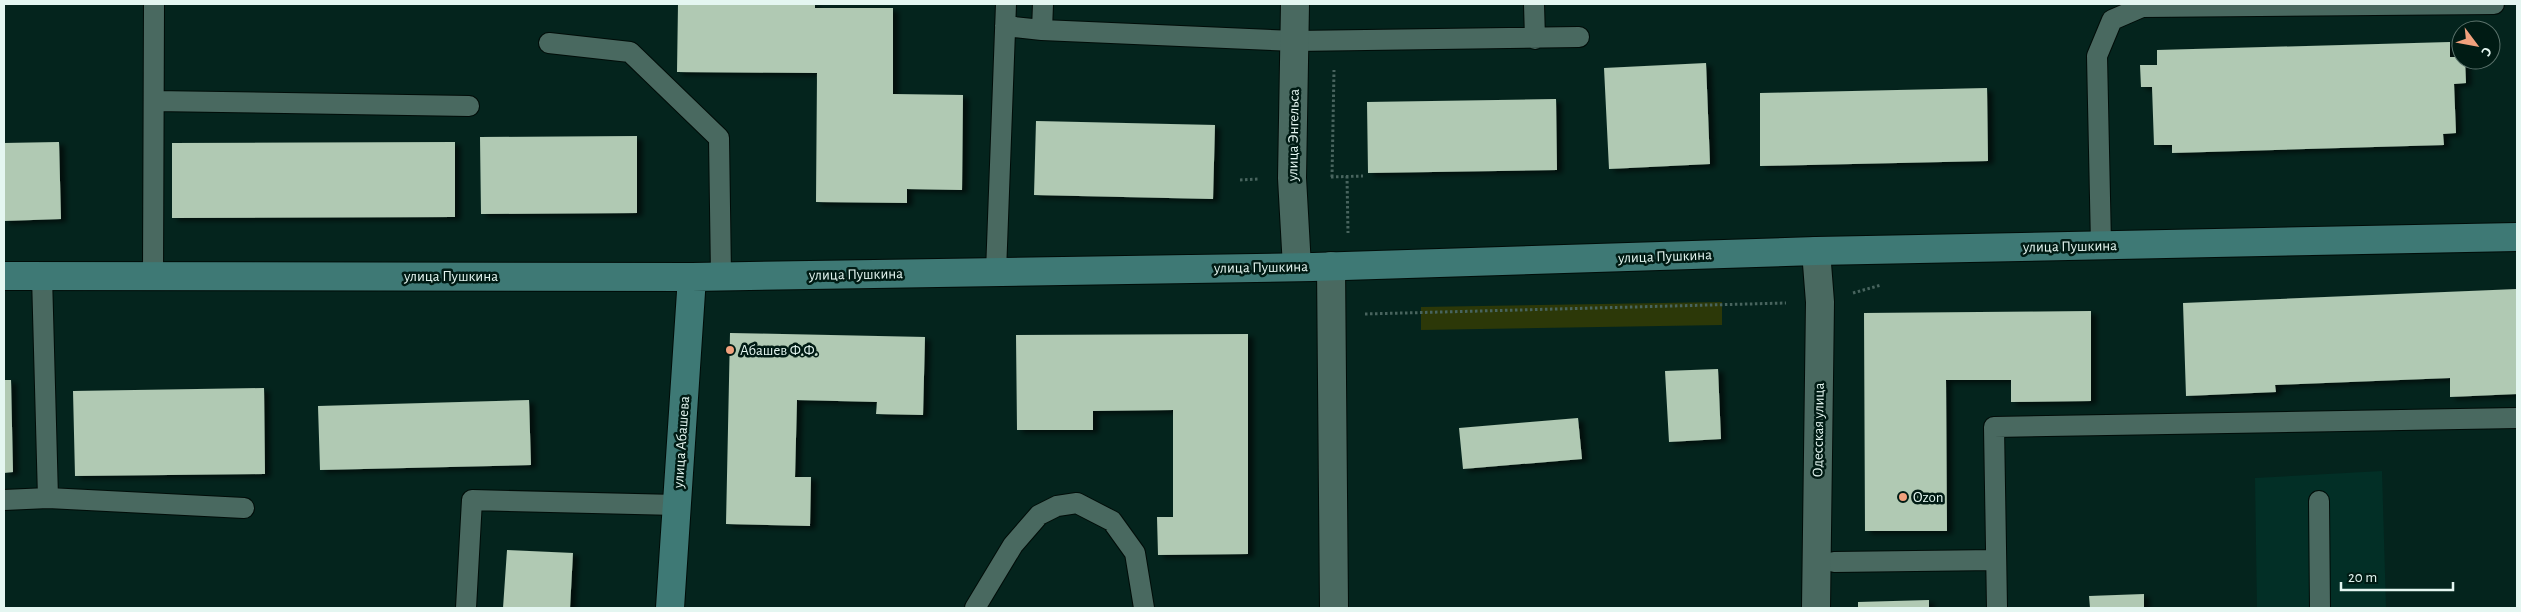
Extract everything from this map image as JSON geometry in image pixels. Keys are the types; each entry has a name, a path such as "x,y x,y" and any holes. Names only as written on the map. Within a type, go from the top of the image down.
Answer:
{"main road":[{"name":"улица Пушкина","path":"4,276 692,277 1297,267 1816,251 2517,237"},
{"name":"улица Абашева","path":"670,608 692,277"}],"street":[{"name":"улица Энгельса","path":"1294,4 1292,178 1297,267"},
{"name":"Одесская улица","path":"1816,251 1820,302 1816,608"},
{"path":"1331,266 1334,608"}],"lane":[{"path":"153,276 154,4"},
{"path":"996,272 1006,4"},
{"path":"1042,30 1043,4"},
{"path":"1534,4 1535,39"},
{"path":"2101,245 2097,56 2112,20 2142,7 2494,4"},
{"path":"1005,26 1042,30 1295,41 1578,38"},
{"path":"549,43 630,52 719,138 721,276"},
{"path":"154,101 469,106"},
{"path":"42,276 48,498"},
{"path":"1997,608 1994,427 2517,418"},
{"path":"4,500 48,498 244,508"},
{"path":"466,608 472,500 677,506"},
{"path":"2319,501 2320,608"},
{"path":"976,608 1013,545 1038,515 1057,506 1076,503 1112,521 1135,553 1144,608"},
{"path":"1834,562 1996,560"}],"path":[{"path":"1332,177 1335,40"},
{"path":"1359,314 1820,302 1882,285"}],"shaded area":[{"path":"2382,471 2386,608 2257,608 2255,478"}],"green space":[{"path":"1722,302 1722,325 1421,330 1421,307"}],"building":[{"path":"678,4 815,4 815,8 893,8 893,94 963,95 962,190 907,189 907,203 816,202 817,73 677,72"},
{"path":"2450,42 2451,70 2465,70 2466,83 2454,84 2456,133 2443,134 2444,145 2172,153 2172,145 2154,145 2152,87 2141,87 2140,65 2157,65 2157,50"},
{"path":"1706,63 1710,164 1609,169 1604,68"},
{"path":"1987,88 1988,161 1760,166 1760,93"},
{"path":"1556,99 1557,170 1368,173 1367,102"},
{"path":"1036,121 1215,125 1213,199 1034,195"},
{"path":"637,136 637,213 481,214 480,137"},
{"path":"59,142 61,219 4,221 4,143"},
{"path":"455,142 455,217 172,218 172,143"},
{"path":"2517,289 2517,394 2450,397 2450,378 2275,385 2276,392 2186,396 2183,303"},
{"path":"2091,311 2091,401 2011,402 2011,380 1946,380 1947,531 1865,531 1864,313"},
{"path":"730,333 925,337 923,415 876,414 877,402 797,400 795,477 811,477 810,526 726,524"},
{"path":"1248,334 1248,554 1158,555 1157,517 1173,517 1173,410 1093,411 1093,430 1017,430 1016,335"},
{"path":"1718,369 1721,439 1669,442 1665,371"},
{"path":"4,380 11,380 13,472 4,473"},
{"path":"264,388 265,474 75,476 73,391"},
{"path":"529,400 531,465 320,470 318,406"},
{"path":"1578,418 1582,459 1463,469 1459,428"},
{"path":"507,550 573,553 570,608 503,608"},
{"path":"2144,594 2144,608 2090,608 2089,596"},
{"path":"1929,600 1929,608 1858,608 1858,602"}],"place":[{"name":"Абашев Ф.Ф.","path":"730,350"},
{"name":"Ozon","path":"1903,497"}]}
